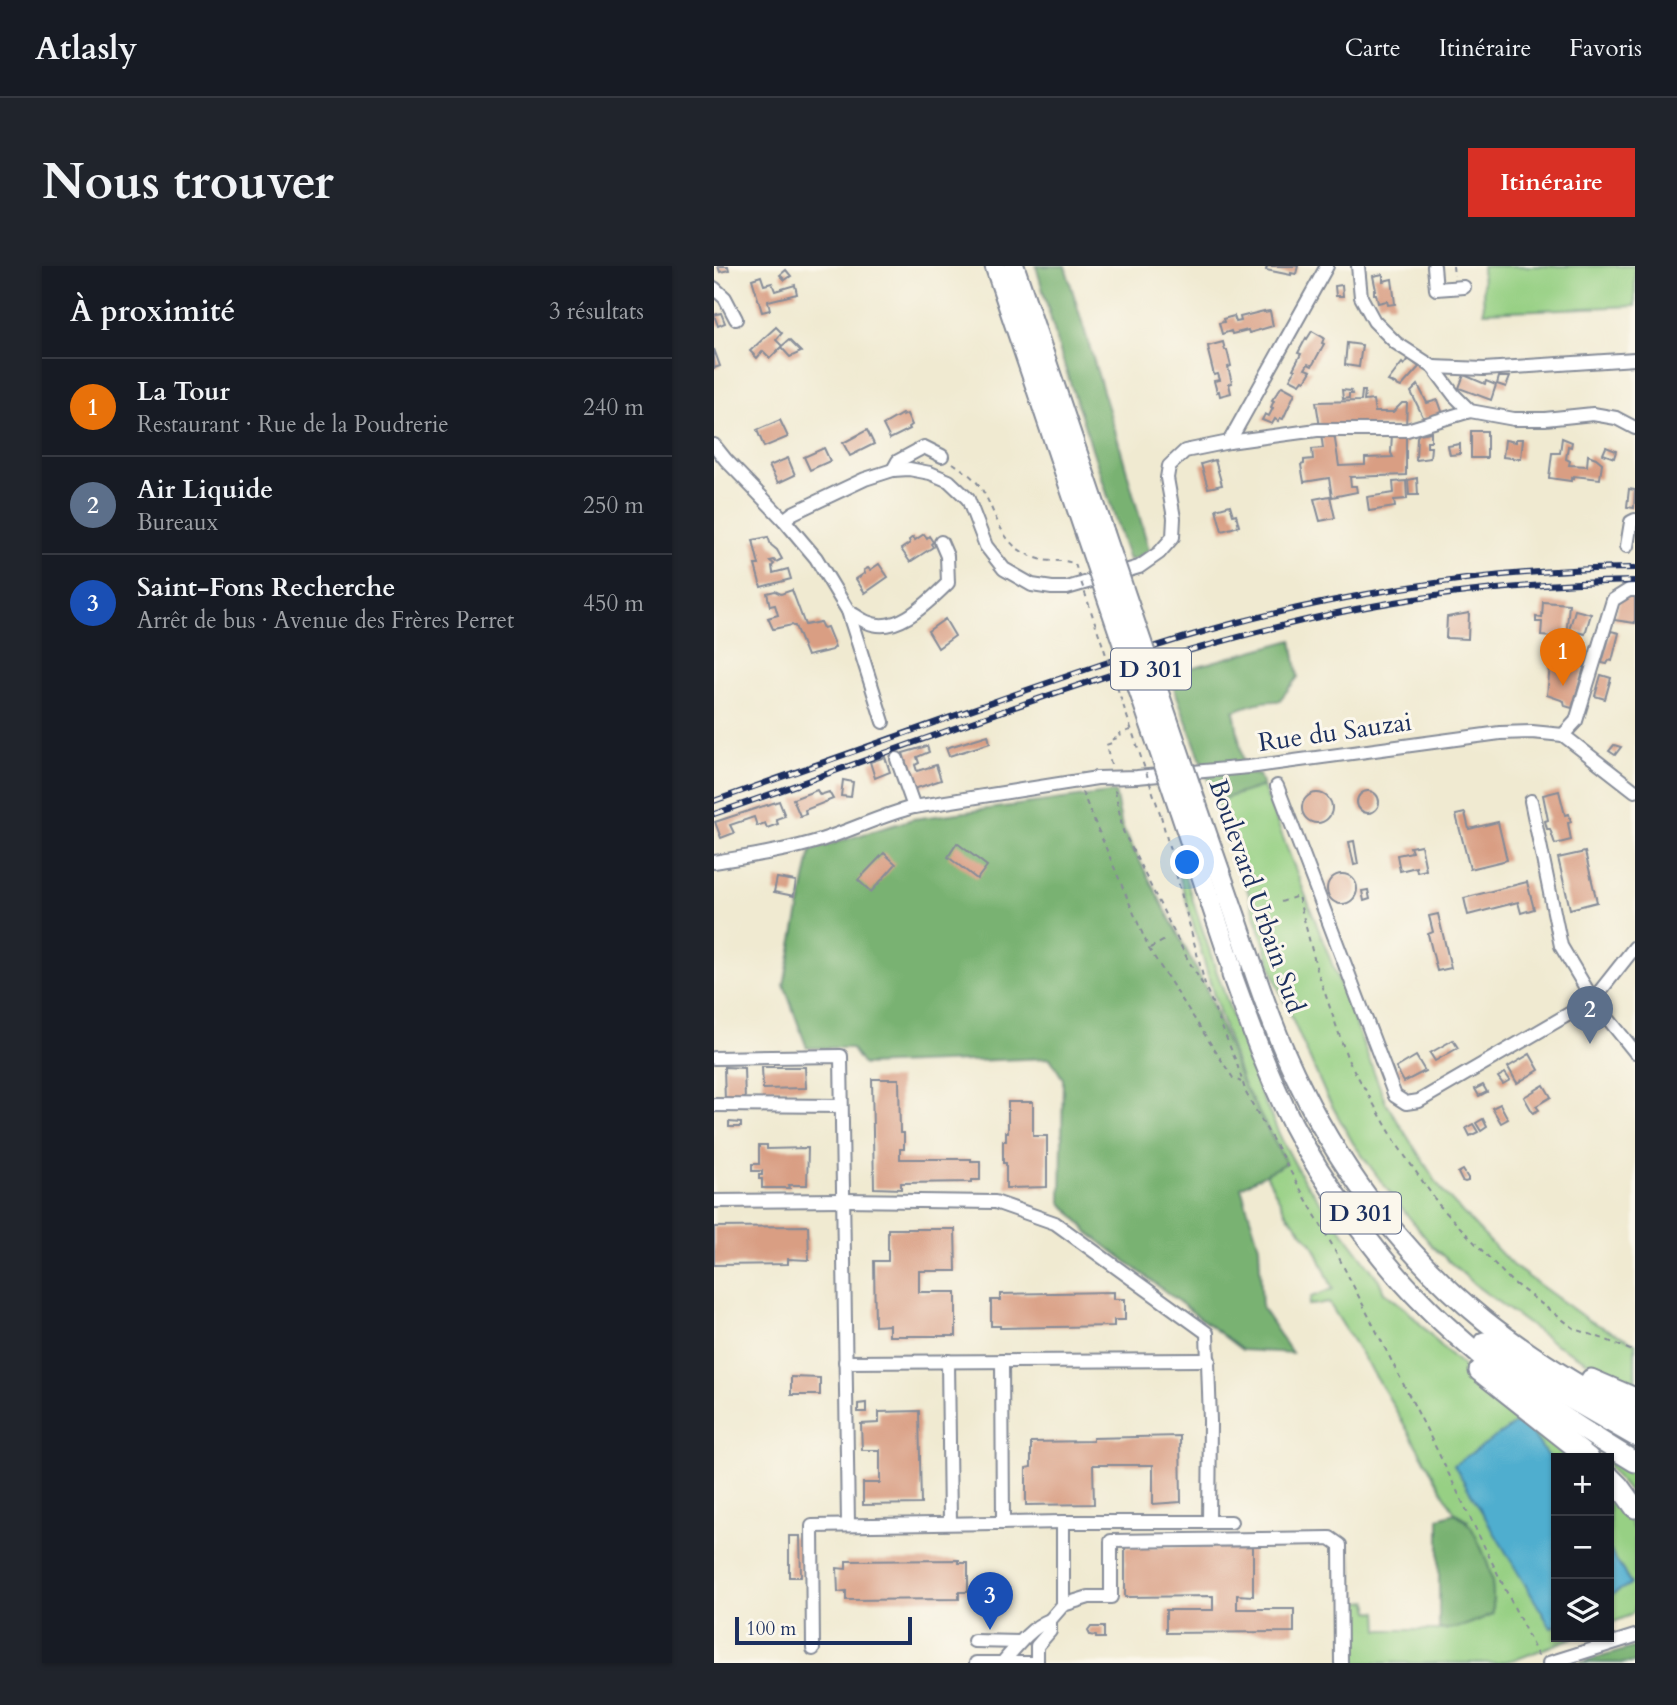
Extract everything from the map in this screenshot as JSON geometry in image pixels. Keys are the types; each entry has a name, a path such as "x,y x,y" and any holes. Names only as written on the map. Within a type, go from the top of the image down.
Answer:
{"highway":[{"name":"Boulevard Urbain Sud","path":"995,266 1096,535"},
{"name":"Boulevard Urbain Sud","path":"1018,270 1179,810 1232,966"},
{"name":"Boulevard Urbain Sud","path":"1179,810 1302,1090 1329,1140 1371,1202 1418,1258 1466,1304 1510,1340 1635,1418"},
{"name":"D 301","path":"1232,966 1238,973 1265,1045 1301,1120 1331,1172 1391,1252 1450,1313 1500,1354 1551,1388 1635,1436"},
{"path":"1232,966 1228,982 1272,1105 1304,1165 1346,1229 1400,1297 1437,1333 1489,1379 1583,1453"},
{"path":"1232,966 1232,975 1259,1048 1293,1125 1323,1177 1396,1275 1445,1325 1502,1373 1564,1418 1635,1462"},
{"path":"1510,1340 1635,1398"},
{"path":"1614,1481 1635,1508"}],"street":[{"path":"1229,442 1327,266"},
{"path":"1358,266 1361,298 1374,321 1396,343 1433,367 1470,411"},
{"path":"1434,266 1436,289 1464,287"},
{"path":"714,288 725,298 736,319"},
{"path":"1433,367 1484,369 1635,359"},
{"path":"784,520 865,478 893,470 909,469 930,473 950,481 968,499 986,546 1004,569 1032,585 1067,588 1139,567 1159,553 1173,537 1174,519 1167,478 1170,466 1185,451 1317,429 1407,430 1470,411 1514,419 1593,414 1616,418 1635,428"},
{"path":"714,444 816,558 848,611 883,722"},
{"path":"893,470 898,461 924,447 942,456"},
{"path":"1627,546 1631,522 1635,520"},
{"path":"848,611 869,624 888,625 904,619 931,600 948,583 947,556 942,542"},
{"path":"1635,590 1629,590 1614,600 1576,721 1563,735 1635,791"},
{"name":"Rue du Sauzai","path":"714,862 789,849 914,807 1079,780 1113,771 1137,777 1249,767 1500,733 1563,735"},
{"path":"897,759 914,807"},
{"path":"1277,786 1395,1096 1406,1103 1419,1101 1593,1000 1635,947"},
{"path":"1531,801 1561,946 1593,1000 1635,1052"},
{"path":"714,1058 841,1056 848,1524"},
{"path":"714,1105 841,1106"},
{"path":"714,1201 995,1202 1055,1223 1207,1334 1209,1522"},
{"path":"845,1362 1209,1360"},
{"path":"948,1361 950,1523"},
{"path":"1002,1361 1003,1523"},
{"path":"1063,1522 1063,1605"},
{"path":"813,1649 813,1526 1231,1522"},
{"path":"1003,1662 1020,1642 1042,1623 1050,1620 1063,1605 1088,1597 1111,1597 1111,1541 1330,1538 1340,1545 1341,1663"},
{"path":"976,1663 1037,1663 1037,1646 1050,1631 1050,1620"},
{"path":"1549,1663 1635,1636"},
{"path":"974,1641 1020,1642"}],"path":[{"path":"942,456 966,472 981,487 1001,528 1016,548 1043,560 1068,561 1075,564 1132,730 1179,810 1206,988"},
{"path":"1132,730 1120,733 1121,737 1106,745 1113,771 1122,831 1187,958 1206,988 1253,1105 1336,1252 1542,1663"},
{"path":"1079,780 1084,798 1149,949 1233,1079 1242,1082"},
{"path":"1281,902 1298,896"},
{"path":"1149,949 1167,939"},
{"path":"1511,1281 1575,1329 1635,1352"}],"green space":[{"path":"1036,266 1065,266 1149,550 1137,558 1129,560 1062,358"},
{"path":"1482,266 1635,266 1635,306 1484,312"},
{"path":"1292,640 1298,677 1279,701 1256,703 1234,711 1245,773 1259,775 1263,786 1216,801 1169,674"},
{"path":"1263,786 1386,1103 1442,1191 1512,1265 1588,1320 1635,1343 1635,1385 1555,1344 1479,1288 1433,1247 1353,1143 1326,1095 1277,985 1216,801"},
{"path":"1115,792 1122,827 1206,988 1242,1082 1286,1163 1241,1187 1259,1246 1262,1308 1292,1353 1242,1350 1089,1233 1061,1202 1063,1079 1050,1058 863,1065 851,1048 807,1048 784,985 811,850 913,819"},
{"path":"1179,859 1258,1088 1303,1179 1379,1280 1384,1292 1406,1309 1444,1349 1513,1411 1566,1453 1551,1453 1551,1462 1526,1424 1551,1642 1562,1642 1499,1663 1350,1663 1349,1603 1368,1601 1370,1611 1378,1612 1379,1630 1446,1630 1468,1520 1455,1513 1386,1393 1329,1303 1309,1305 1311,1297 1333,1289 1314,1246 1286,1213 1266,1174 1286,1163 1243,1084 1175,861"},
{"path":"1614,1462 1635,1475 1635,1499 1614,1474"},
{"path":"1614,1498 1627,1515 1635,1533 1635,1610 1631,1615 1614,1622 1614,1593 1631,1583 1614,1557"},
{"path":"1455,1513 1470,1525 1487,1561 1492,1585 1493,1614 1460,1627 1439,1629 1439,1518"},
{"path":"1635,1647 1635,1663 1580,1663"}],"water":[{"path":"1515,1424 1526,1424 1551,1462 1551,1628 1454,1465"},
{"path":"1614,1557 1631,1584 1614,1593"}],"building":[{"path":"718,266 728,266 729,270 720,272"},
{"path":"1267,266 1298,266 1296,274 1291,275 1266,270"},
{"path":"786,270 791,276 785,280 780,275"},
{"path":"1383,274 1383,281 1392,279 1395,304 1388,305 1387,301 1378,303 1374,294 1376,290 1373,276"},
{"path":"761,276 764,285 772,283 775,291 795,285 797,294 768,301 770,310 762,312 752,279"},
{"path":"1342,285 1343,296 1336,296 1335,286"},
{"path":"1270,311 1273,326 1249,333 1248,330 1222,334 1219,323 1224,322 1223,319 1234,316 1236,322 1241,321 1240,317"},
{"path":"721,313 725,323 718,326 714,315"},
{"path":"776,327 782,333 776,340 782,346 789,340 801,352 790,357 781,347 770,358 763,351 757,358 750,351"},
{"path":"1312,331 1324,338 1324,344 1312,366 1308,364 1305,369 1311,371 1300,384 1290,379 1301,354 1298,353"},
{"path":"1223,342 1231,366 1228,367 1232,383 1229,384 1231,393 1220,396 1214,381 1220,380 1218,374 1214,375 1208,346"},
{"path":"1347,343 1362,345 1359,367 1345,365"},
{"path":"714,349 720,366 714,368"},
{"path":"1409,359 1419,367 1401,387 1388,381 1402,363 1404,365"},
{"path":"1464,375 1485,384 1486,381 1496,385 1491,400 1459,388"},
{"path":"1499,377 1510,377 1506,387 1497,384"},
{"path":"1418,385 1427,403 1438,400 1443,414 1424,419 1411,392"},
{"path":"1282,386 1295,393 1283,419 1275,419 1272,424 1262,420 1265,414 1269,416 1273,408 1272,400"},
{"path":"1342,390 1351,391 1352,394 1343,399"},
{"path":"1362,391 1365,391 1364,401 1373,400 1375,412 1393,412 1402,403 1407,403 1406,426 1320,427 1316,402 1361,401"},
{"path":"907,414 912,425 910,429 890,439 883,425"},
{"path":"780,420 788,437 764,447 757,430"},
{"path":"867,430 874,444 850,456 843,443"},
{"path":"1471,431 1487,431 1487,458 1471,458"},
{"path":"1406,432 1406,475 1350,477 1351,486 1356,486 1357,492 1332,497 1329,478 1304,482 1301,465 1304,460 1313,459 1312,449 1323,448 1321,433 1334,433 1339,466 1365,465 1365,458 1393,457 1392,433"},
{"path":"1431,432 1431,441 1427,441 1427,447 1431,447 1430,458 1416,460 1417,437 1419,434"},
{"path":"1562,438 1572,442 1571,447 1568,446 1566,459 1570,461 1569,465 1587,466 1588,455 1596,458 1602,463 1600,479 1574,476 1571,481 1549,478 1552,453 1560,453"},
{"path":"1516,439 1523,439 1521,459 1503,457 1505,440 1516,442"},
{"path":"1460,444 1460,454 1450,455 1448,446"},
{"path":"1606,447 1616,451 1614,458 1603,454"},
{"path":"824,448 830,461 810,470 804,457"},
{"path":"788,458 795,475 778,483 769,466"},
{"path":"1215,460 1222,485 1208,488 1201,464"},
{"path":"1417,478 1418,495 1409,495 1408,480"},
{"path":"1406,481 1407,499 1394,500 1395,507 1369,511 1367,497 1394,493 1393,482"},
{"path":"1629,489 1635,490 1634,508 1627,507"},
{"path":"1330,496 1335,518 1320,521 1314,499"},
{"path":"1230,505 1239,526 1222,531 1216,509"},
{"path":"924,534 927,538 929,536 933,547 910,562 901,549 910,543 909,540 913,537 915,540"},
{"path":"768,537 782,559 770,561 774,564 773,573 788,569 791,579 761,587 755,565 759,565 753,540"},
{"path":"879,564 888,577 865,593 856,579 865,573 864,570 870,570"},
{"path":"792,590 805,625 820,622 823,628 827,627 835,647 832,650 807,656 795,626 773,629 768,618 778,615 775,605 770,606 767,593 775,591 781,594"},
{"path":"1635,594 1635,623 1614,620 1620,598"},
{"path":"1543,602 1569,604 1566,638 1541,636 1542,622 1536,622 1536,617 1542,618"},
{"path":"1575,610 1591,614 1585,634 1569,630"},
{"path":"1469,613 1468,639 1446,638 1447,617"},
{"path":"945,619 955,636 938,648 928,631"},
{"path":"1611,631 1619,633 1612,661 1602,663"},
{"path":"1551,657 1586,661 1572,708 1565,706 1564,701 1547,695"},
{"path":"1601,675 1611,678 1605,699 1595,696"},
{"path":"988,735 990,743 949,756 946,748"},
{"path":"1614,745 1621,747 1615,755 1609,751"},
{"path":"927,746 929,752 917,757 917,771 936,765 941,780 914,789 903,753"},
{"path":"885,757 890,772 875,778 870,762"},
{"path":"843,780 853,782 851,797 841,796"},
{"path":"817,790 820,795 829,792 833,799 805,810 806,814 800,816 793,799"},
{"path":"1364,791 1372,791 1379,798 1379,806 1372,813 1364,813 1357,806 1357,798"},
{"path":"1559,791 1565,815 1569,814 1571,822 1568,823 1571,840 1555,844 1545,821 1548,820 1543,795"},
{"path":"1317,793 1328,797 1332,808 1328,819 1317,823 1306,819 1302,808 1306,797"},
{"path":"779,801 785,816 776,819 778,824 767,828 765,823 757,826 754,817 730,825 734,833 721,838 715,822"},
{"path":"1465,813 1469,829 1498,822 1507,860 1470,869 1456,815"},
{"path":"1354,841 1358,864 1354,865 1349,842"},
{"path":"957,843 987,866 977,879 948,857"},
{"path":"1421,845 1426,870 1417,872 1416,867 1400,871 1397,855 1412,852 1410,847"},
{"path":"1585,852 1597,902 1570,909 1558,858"},
{"path":"884,853 896,864 871,892 858,880"},
{"path":"1342,874 1353,878 1357,889 1353,900 1342,904 1331,900 1327,889 1331,878"},
{"path":"777,878 796,881 794,896 774,892"},
{"path":"1527,882 1534,909 1521,913 1518,902 1468,915 1464,898"},
{"path":"1368,890 1370,899 1364,901 1362,891"},
{"path":"1438,914 1451,968 1437,971 1428,934 1433,932 1429,916"},
{"path":"1453,1040 1458,1048 1435,1061 1430,1053"},
{"path":"1530,1054 1539,1070 1517,1083 1508,1067"},
{"path":"1416,1056 1425,1071 1404,1082 1396,1068"},
{"path":"724,1067 744,1068 745,1102 725,1102"},
{"path":"762,1067 805,1067 806,1088 763,1089"},
{"path":"1505,1073 1510,1080 1503,1084 1498,1077"},
{"path":"872,1079 899,1079 900,1133 904,1133 904,1149 900,1149 900,1159 980,1161 980,1180 901,1183 901,1189 874,1188"},
{"path":"1483,1085 1487,1092 1479,1096 1475,1089"},
{"path":"1544,1085 1551,1097 1536,1106 1539,1110 1533,1113 1524,1097"},
{"path":"1008,1102 1033,1102 1033,1136 1047,1136 1047,1187 1006,1188 1003,1141 1006,1141 1008,1132"},
{"path":"1500,1104 1508,1119 1501,1123 1492,1108"},
{"path":"1483,1119 1487,1127 1481,1131 1476,1123"},
{"path":"729,1122 741,1123 741,1127 729,1127"},
{"path":"1473,1124 1478,1132 1470,1136 1466,1128"},
{"path":"759,1145 767,1145 767,1149 808,1148 807,1185 762,1188 759,1175 762,1175 762,1171 752,1171 752,1164 759,1164"},
{"path":"1463,1170 1468,1178 1465,1182 1458,1173"},
{"path":"808,1226 809,1260 788,1259 788,1264 714,1265 714,1227"},
{"path":"888,1229 955,1229 956,1271 919,1271 919,1292 956,1292 956,1336 889,1336 889,1325 875,1326 874,1261 888,1261"},
{"path":"1114,1292 1114,1299 1125,1299 1125,1320 1114,1320 1114,1326 991,1326 991,1300 1000,1300 1000,1294"},
{"path":"791,1377 820,1378 820,1395 791,1395"},
{"path":"866,1403 866,1412 858,1412 858,1404"},
{"path":"919,1411 921,1504 863,1505 863,1483 880,1483 880,1450 862,1450 861,1424 879,1423 879,1412"},
{"path":"1180,1436 1181,1502 1153,1504 1153,1465 1093,1465 1094,1504 1026,1505 1026,1468 1031,1467 1031,1442"},
{"path":"789,1536 800,1536 801,1577 789,1577"},
{"path":"1253,1546 1253,1596 1237,1595 1237,1609 1294,1609 1294,1632 1166,1633 1166,1610 1213,1610 1213,1596 1125,1597 1125,1547"},
{"path":"959,1560 959,1563 968,1563 968,1592 959,1592 959,1599 846,1600 846,1591 838,1592 837,1568 846,1569 846,1561"},
{"path":"1091,1627 1104,1627 1104,1638 1090,1635 1088,1631"}],"railway":[{"path":"714,801 1088,669 1231,624 1331,601 1482,577 1635,568"},
{"path":"714,814 1112,674 1274,628 1356,609 1459,593 1529,586 1635,581"}],"place":[{"name":"La Tour","path":"1563,686"},
{"name":"Air Liquide","path":"1590,1044"},
{"name":"Saint-Fons Recherche","path":"990,1630"}]}
